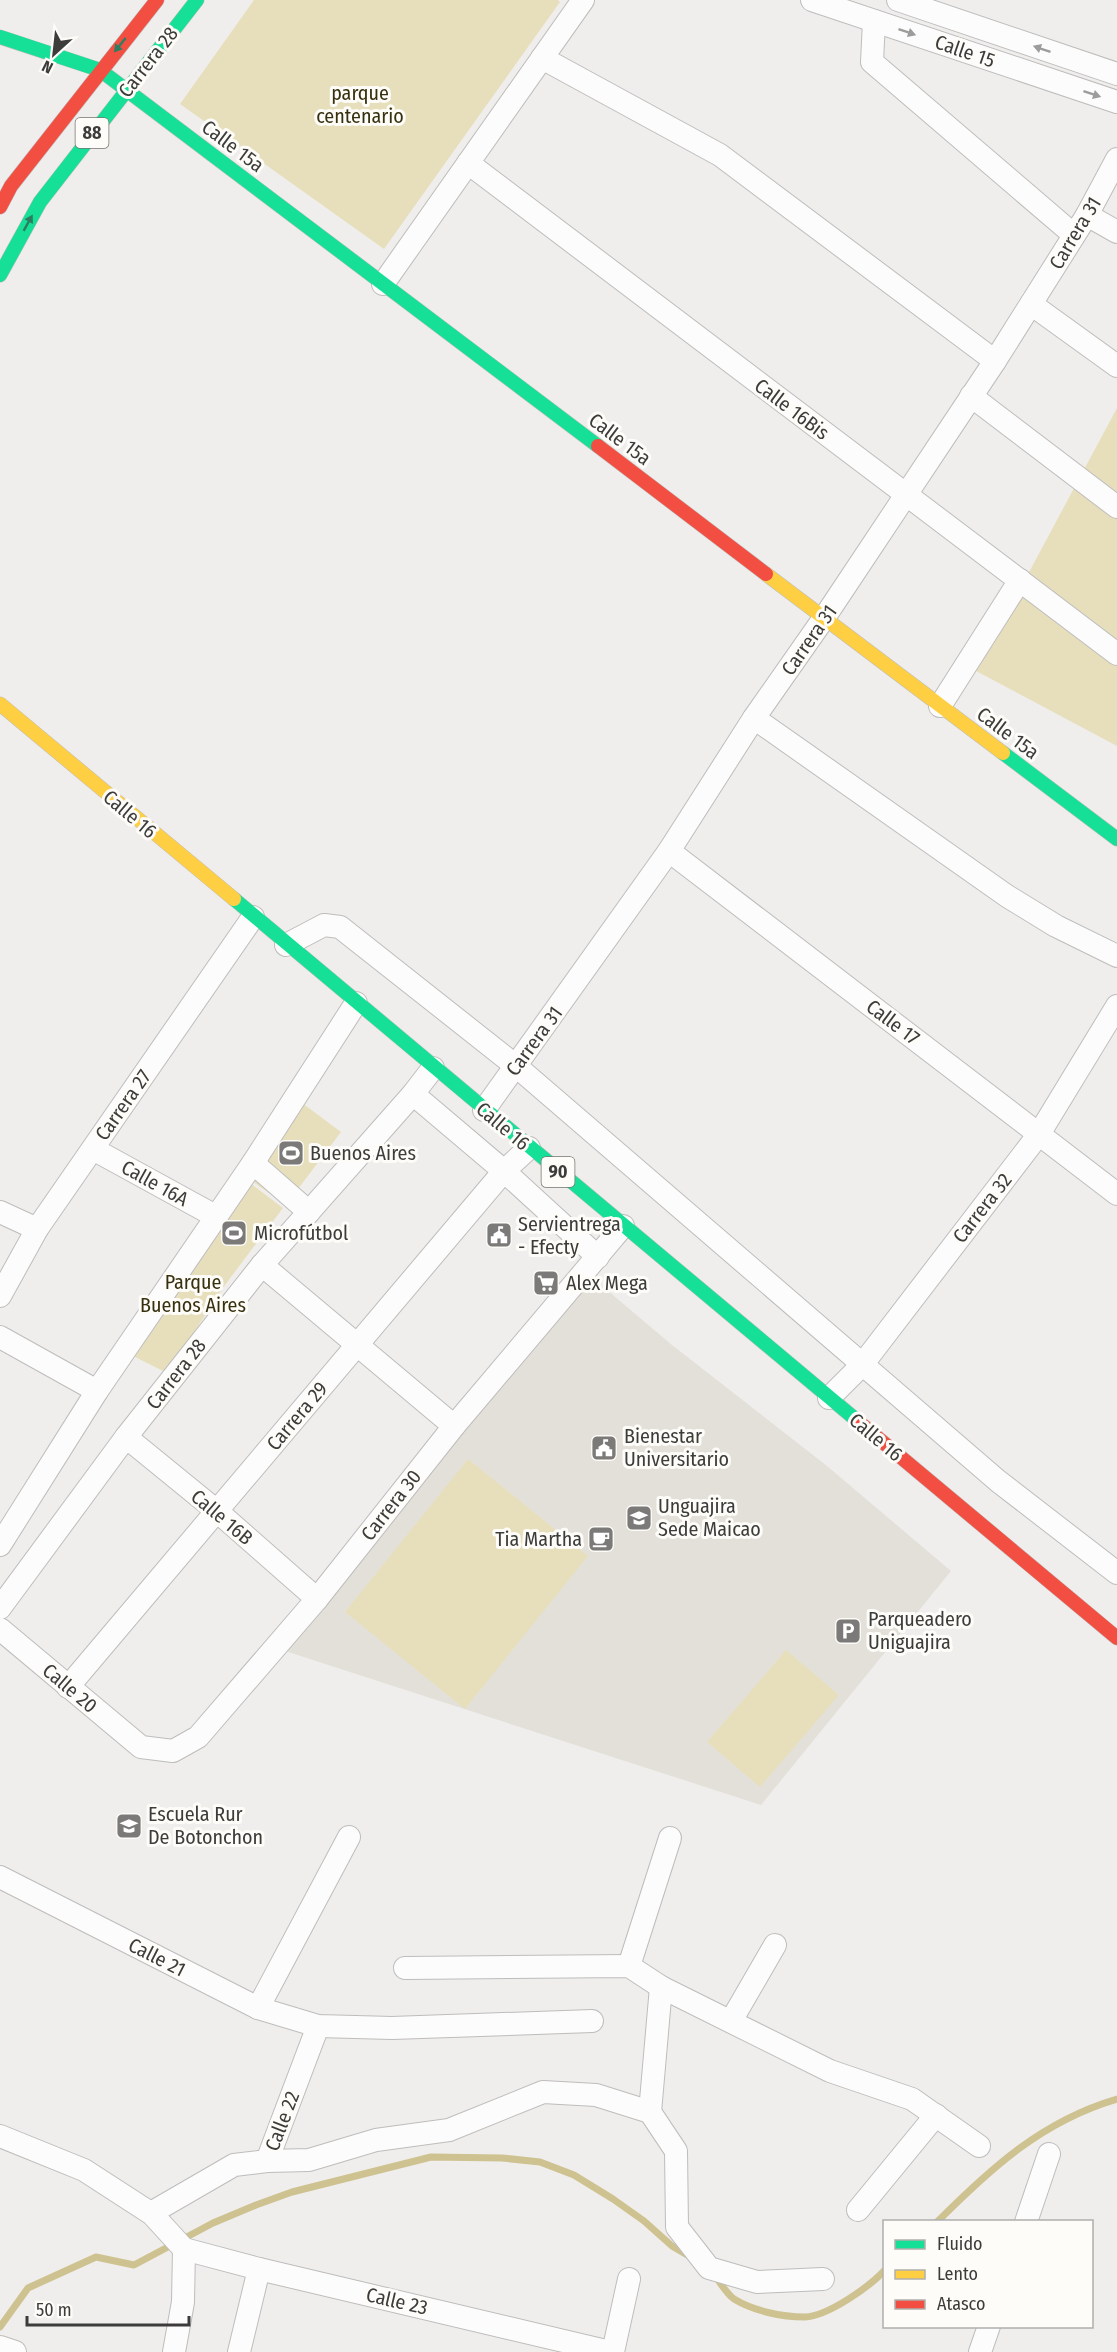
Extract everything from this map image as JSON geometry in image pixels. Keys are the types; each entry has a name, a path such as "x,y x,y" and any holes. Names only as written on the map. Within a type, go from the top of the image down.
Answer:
{"main road":[{"name":"Carrera 28","path":"0,207 11,186 157,0"},
{"name":"Carrera 28","path":"0,275 40,202 197,0"},
{"path":"0,37 100,70"},
{"name":"Calle 15a","path":"100,70 1117,839"},
{"name":"Calle 16","path":"0,704 829,1398 1113,1626"}],"street":[{"path":"383,284 583,0"},
{"name":"Calle 15","path":"812,0 1117,102"},
{"name":"Calle 15","path":"898,0 1117,74"},
{"path":"874,21 872,62 1074,236"},
{"path":"542,58 720,155 995,361"},
{"name":"Carrera 31","path":"484,1110 669,851 754,718 824,618 995,361 1087,215 1117,159"},
{"name":"Calle 16Bis","path":"468,163 1117,654"},
{"path":"1087,215 1117,232"},
{"path":"1031,304 1117,366"},
{"path":"971,396 1117,507"},
{"path":"940,706 1020,580"},
{"path":"754,718 1007,896 1056,926 1117,956"},
{"name":"Calle 17","path":"669,851 1117,1194"},
{"name":"Carrera 27","path":"0,1296 37,1230 253,917"},
{"path":"286,945 324,925 340,927 516,1066 998,1481 1117,1573"},
{"path":"0,1545 97,1391 217,1217 356,1003"},
{"name":"Carrera 32","path":"829,1398 862,1365 1039,1134 1117,1006"},
{"name":"Carrera 28","path":"0,1608 126,1437 262,1265 413,1094 433,1068"},
{"name":"Calle 16","path":"413,1094 504,1171 598,1257"},
{"name":"Carrera 29","path":"68,1687 504,1171 529,1148"},
{"name":"Calle 16A","path":"93,1149 217,1217"},
{"path":"253,1163 309,1212"},
{"path":"0,1212 37,1230"},
{"name":"Carrera 30","path":"141,1747 173,1751 198,1737 317,1599 454,1425 623,1226"},
{"path":"262,1265 454,1425"},
{"path":"0,1337 97,1391"},
{"name":"Calle 16B","path":"126,1437 218,1512 317,1599"},
{"name":"Calle 20","path":"0,1629 141,1747"},
{"path":"258,2008 349,1838"},
{"path":"629,1966 670,1838"},
{"name":"Calle 21","path":"0,1877 258,2008 318,2026 392,2028 592,2021"},
{"path":"731,2021 775,1945"},
{"path":"405,1968 629,1966 661,1987 830,2070 912,2099 979,2146"},
{"path":"661,1987 650,2112 676,2151 677,2227 710,2268 757,2282 823,2279"},
{"name":"Calle 22","path":"150,2213 234,2165 267,2161 318,2026"},
{"path":"267,2161 309,2160 376,2140 449,2130 543,2092 596,2095 650,2112"},
{"path":"858,2210 936,2115"},
{"path":"0,2136 84,2170 150,2213 184,2249 183,2302 174,2352"},
{"path":"1027,2220 1049,2154"},
{"name":"Calle 23","path":"184,2249 259,2269 612,2352"},
{"path":"239,2352 259,2269"},
{"path":"612,2352 628,2279"},
{"path":"980,2352 988,2328"},
{"path":"0,2347 15,2352"}],"shaded area":[{"name":"Unguajira Sede Maicao","path":"588,1274 672,1345 827,1466 951,1571 761,1805 282,1650"}],"green space":[{"name":"parque centenario","path":"254,0 558,0 560,2 384,249 180,104"},
{"path":"1117,408 1117,746 976,671"},
{"name":"Buenos Aires","path":"294,1097 341,1132 286,1205 242,1174"},
{"name":"Parque Buenos Aires","path":"241,1176 283,1208 225,1285 167,1373 135,1357 187,1258"},
{"path":"468,1459 588,1556 465,1709 345,1612"},
{"path":"786,1650 839,1695 760,1787 707,1742"}],"waterway":[{"path":"939,2220 998,2165 1041,2133 1090,2108 1117,2099"},
{"path":"0,2327 28,2288 96,2257 134,2265 213,2223 256,2205 292,2192 431,2157 502,2158 540,2162 574,2175 613,2199 644,2221 672,2246 689,2256"},
{"path":"716,2277 734,2299 750,2307 787,2316 805,2317 825,2312 848,2300 883,2272"}],"traffic: fast":[{"path":"0,275 40,202 197,0"},
{"path":"0,37 100,70 598,446"},
{"path":"1003,753 1117,839"},
{"path":"234,899 860,1423"}],"traffic: slow":[{"path":"766,574 1003,753"},
{"path":"0,704 234,899"}],"traffic: jam":[{"path":"0,207 11,186 157,0"},
{"path":"598,446 766,574"},
{"path":"860,1423 1117,1638"}],"place":[{"name":"Buenos Aires","path":"291,1153"},
{"name":"Microfútbol","path":"234,1233"},
{"name":"Servientrega - Efecty","path":"499,1235"},
{"name":"Alex Mega","path":"546,1283"},
{"name":"Bienestar Universitario","path":"604,1448"},
{"name":"Unguajira Sede Maicao","path":"639,1518"},
{"name":"Tia Martha","path":"601,1539"},
{"name":"Parqueadero Uniguajira","path":"848,1631"},
{"name":"Escuela Rur De Botonchon","path":"129,1826"}]}
